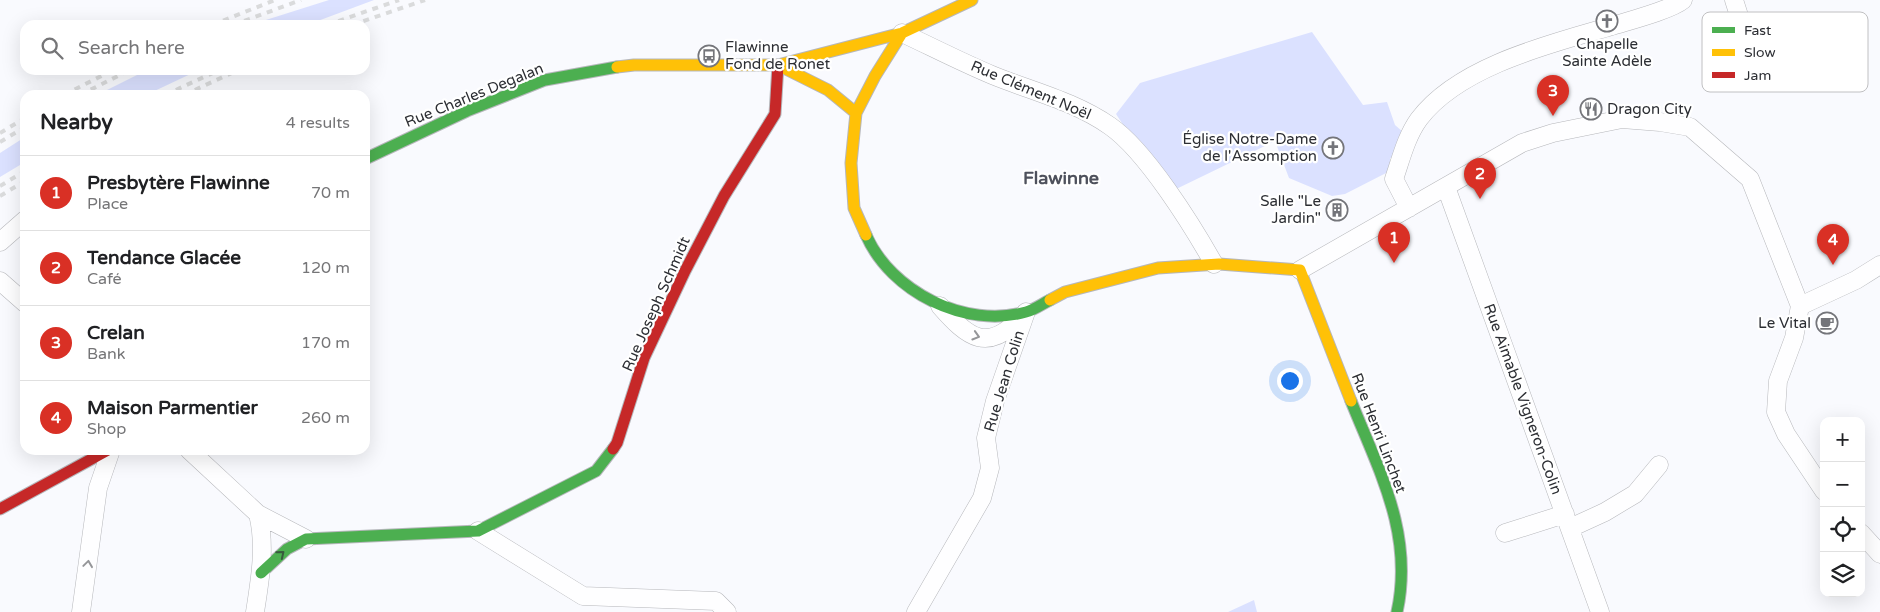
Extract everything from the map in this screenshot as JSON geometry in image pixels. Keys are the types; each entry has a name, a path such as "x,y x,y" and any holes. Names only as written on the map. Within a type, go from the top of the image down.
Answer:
{"street":[{"name":"Rue Charles Degalan","path":"370,157 467,111 553,78 587,71 634,65 778,65 902,33 972,0"},
{"path":"1409,208 1394,179 1408,138 1420,119 1448,92 1506,60 1619,24 1683,0"},
{"path":"1734,0 1738,12"},
{"path":"902,33 875,76 856,113 851,164 854,208 870,244 897,278 940,306 962,330 982,338 996,337 1010,330 1026,312 1065,292 1100,281 1158,268 1214,264 1300,270 1522,143 1552,133 1622,120 1660,122 1690,127 1750,179 1800,306 1794,338 1778,381 1776,412 1786,434 1820,485"},
{"name":"Rue Clément Noël","path":"902,33 992,75 1069,103 1110,126 1132,145 1199,237 1214,264"},
{"name":"Rue Charles Degalan","path":"778,65 828,90 856,113"},
{"name":"Rue Joseph Schmidt","path":"306,539 478,531 596,471 617,443 644,358 685,271 724,196 775,114 778,65"},
{"name":"Rue Aimable Vigneron-Colin","path":"1446,187 1600,612"},
{"path":"0,242 20,224"},
{"path":"1800,306 1856,280 1880,266"},
{"name":"Rue Henri Linchet","path":"1300,270 1390,498 1402,555 1403,580 1397,612"},
{"path":"0,281 20,299"},
{"name":"Rue Jean Colin","path":"916,612 982,498 990,468 986,438 988,429 995,401 1026,312"},
{"path":"0,509 100,455"},
{"path":"81,612 98,488 108,455"},
{"path":"194,455 258,514 306,539"},
{"path":"1505,533 1606,512 1635,494 1659,465"},
{"path":"255,612 261,573 261,528 258,514"},
{"path":"478,531 583,596 716,601 727,612"},
{"path":"1865,537 1880,554"},
{"path":"261,573 287,549 306,539"}],"shaded area":[{"path":"329,0 374,0 320,20 266,20"},
{"path":"1312,32 1363,105 1387,102 1395,125 1403,132 1393,158 1390,158 1390,171 1345,194 1332,196 1289,178 1275,141 1168,193 1116,114 1140,83"},
{"path":"137,75 188,75 157,90 107,90"},
{"path":"20,140 20,165 0,177 0,153"},
{"path":"1254,600 1257,612 1228,612"}],"railway":[{"path":"225,20 275,0"},
{"path":"247,20 301,0"},
{"path":"341,20 399,0"},
{"path":"367,20 425,0"},
{"path":"74,90 103,75"},
{"path":"90,90 120,75"},
{"path":"176,90 208,75"},
{"path":"195,90 227,75"},
{"path":"0,133 20,121"},
{"path":"0,142 20,130"},
{"path":"0,186 20,174"},
{"path":"0,196 20,184"}],"traffic: fast":[{"path":"370,157 467,111 545,80 617,67"},
{"path":"866,235 878,255 893,273 912,289 932,301 955,310 979,315 1003,316 1029,311 1050,300"},
{"path":"1351,401 1382,478 1397,529 1401,556 1401,583 1397,612"},
{"path":"261,573 287,549 306,539 478,531 596,471 613,449"}],"traffic: slow":[{"path":"617,67 634,65 778,65 902,33 972,0"},
{"path":"866,235 854,208 851,163 856,113 875,76 902,33"},
{"path":"778,65 828,90 856,113"},
{"path":"1050,300 1065,292 1158,268 1219,264 1300,270 1351,401"}],"traffic: jam":[{"path":"613,449 617,443 644,358 685,271 724,196 775,114 778,65"},
{"path":"0,509 99,455"}],"place":[{"name":"Chapelle Sainte Adèle","path":"1607,21"},
{"name":"Flawinne Fond de Ronet","path":"709,56"},
{"name":"Dragon City","path":"1591,109"},
{"name":"Crelan","path":"1553,116"},
{"name":"Église Notre-Dame de l'Assomption","path":"1333,148"},
{"name":"Tendance Glacée","path":"1480,199"},
{"name":"Salle \"Le Jardin\"","path":"1337,210"},
{"name":"Presbytère Flawinne","path":"1394,263"},
{"name":"Maison Parmentier","path":"1833,265"},
{"name":"Le Vital","path":"1827,323"}],"district":[{"name":"Flawinne","path":"1061,178"}]}
